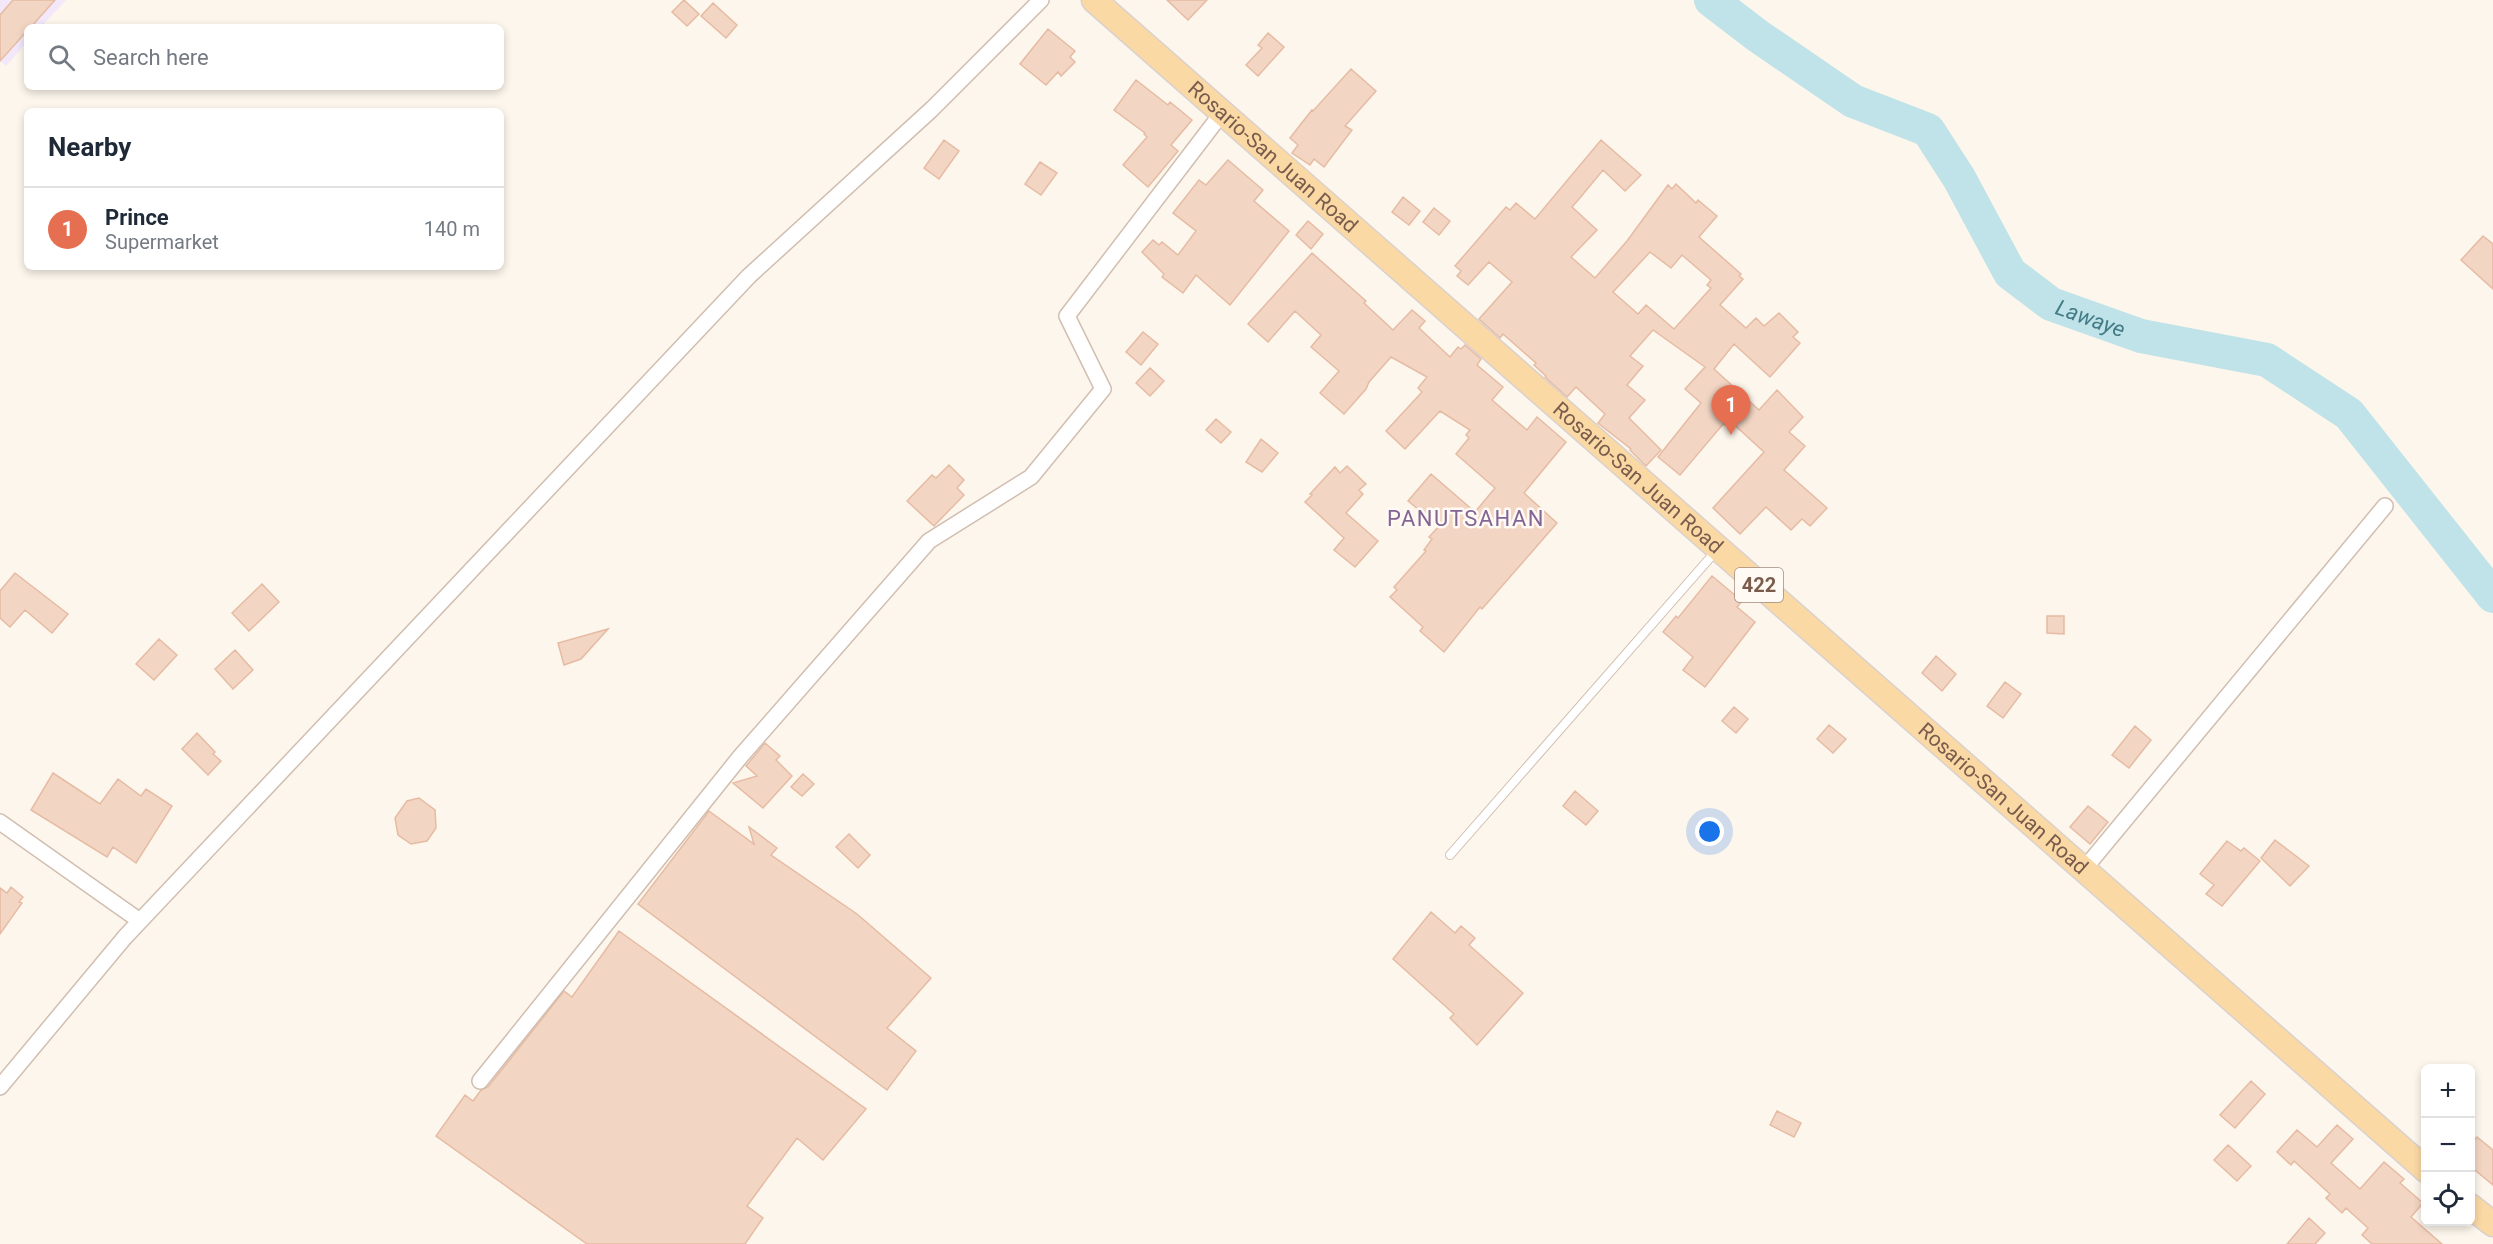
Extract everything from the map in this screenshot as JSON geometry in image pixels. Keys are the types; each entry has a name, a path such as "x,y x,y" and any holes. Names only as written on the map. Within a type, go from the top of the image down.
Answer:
{"main road":[{"name":"Rosario-San Juan Road","path":"1094,0 1718,549 2085,868 2421,1166"},
{"path":"2475,1210 2493,1224"}],"street":[{"path":"0,1087 140,921 749,276 932,110 1041,0"},
{"path":"480,1081 740,757 929,541 1031,477 1103,389 1067,316 1222,113"},
{"path":"2085,868 2385,506"},
{"path":"0,822 140,921"}],"lane":[{"path":"1450,855 1718,549"}],"shaded area":[{"path":"0,0 66,0 44,24 24,24 24,45 6,66 0,61"}],"building":[{"path":"13,0 55,0 34,24 24,24 24,34 0,61 0,15"},
{"path":"684,0 699,14 687,26 672,12"},
{"path":"1167,0 1207,0 1188,20"},
{"path":"713,3 737,25 726,38 701,16"},
{"path":"1048,29 1075,51 1070,57 1075,62 1061,76 1058,72 1046,85 1020,64"},
{"path":"1268,33 1284,47 1258,76 1246,65 1262,48 1258,45"},
{"path":"1351,69 1376,91 1345,126 1352,130 1324,167 1314,159 1310,165 1292,153 1298,145 1290,138 1312,110"},
{"path":"1136,80 1168,105 1170,102 1192,120 1171,145 1178,151 1148,187 1123,165 1147,137 1145,133 1114,110"},
{"path":"944,140 959,151 939,179 924,168"},
{"path":"1601,140 1641,175 1625,191 1603,170 1572,207 1597,230 1571,257 1595,278 1627,241 1668,185 1672,189 1676,184 1696,203 1698,200 1717,216 1699,237 1741,274 1739,276 1743,279 1720,305 1746,328 1756,318 1764,326 1779,313 1798,332 1793,337 1800,343 1770,377 1734,344 1714,369 1759,410 1777,390 1803,417 1789,432 1805,446 1784,470 1827,508 1810,526 1802,519 1791,530 1766,507 1740,534 1713,508 1764,452 1729,420 1680,475 1658,457 1701,403 1685,389 1705,367 1653,330 1630,356 1643,366 1627,385 1645,400 1629,418 1661,450 1646,466 1631,449 1598,423 1605,414 1576,387 1567,397 1534,365 1536,363 1503,334 1500,338 1479,319 1512,282 1489,262 1468,285 1457,276 1461,271 1455,266 1506,207 1510,210 1516,203 1535,219","holes":["1650,252 1671,268 1682,255 1711,280 1707,285 1711,288 1674,329 1646,305 1638,314 1613,292"]},
{"path":"1228,160 1263,190 1254,201 1289,231 1230,305 1196,275 1183,293 1162,277 1164,274 1142,252 1153,240 1159,245 1162,242 1178,255 1196,231 1173,213 1199,180 1206,185"},
{"path":"1040,162 1057,173 1041,195 1025,184"},
{"path":"1403,197 1420,211 1409,225 1392,212"},
{"path":"1434,208 1450,221 1439,235 1423,222"},
{"path":"1308,221 1323,234 1311,249 1296,235"},
{"path":"2483,236 2493,244 2493,289 2461,260"},
{"path":"1312,253 1366,301 1364,303 1393,330 1412,310 1425,321 1419,328 1450,357 1458,347 1461,349 1465,345 1481,359 1477,365 1503,387 1492,400 1527,430 1537,417 1566,442 1524,493 1557,523 1482,609 1480,607 1444,652 1420,631 1423,627 1390,597 1397,590 1394,587 1426,551 1424,550 1432,539 1429,537 1439,526 1408,501 1431,474 1475,512 1495,488 1456,454 1469,438 1466,435 1470,430 1440,411 1405,449 1386,431 1422,392 1418,388 1427,377 1391,357 1344,414 1320,393 1339,371 1311,347 1321,335 1295,311 1268,342 1248,324"},
{"path":"1143,332 1158,344 1141,365 1126,352"},
{"path":"1150,368 1164,381 1150,396 1136,383"},
{"path":"1216,419 1231,432 1221,443 1206,430"},
{"path":"1261,439 1278,453 1262,472 1246,462"},
{"path":"949,465 964,480 957,488 964,495 934,526 907,501 932,475 936,478"},
{"path":"1347,466 1366,484 1359,490 1363,494 1346,513 1378,541 1355,567 1334,550 1344,538 1305,502 1335,467 1340,473"},
{"path":"15,573 68,614 52,633 25,610 10,627 0,618 0,591"},
{"path":"1712,576 1742,601 1737,607 1755,622 1705,687 1683,670 1693,657 1663,632 1676,616 1678,618"},
{"path":"262,584 279,602 249,631 232,613"},
{"path":"2047,616 2064,616 2064,634 2047,633"},
{"path":"608,629 581,659 564,665 558,643"},
{"path":"159,639 177,655 154,680 136,664"},
{"path":"235,650 253,670 233,689 215,669"},
{"path":"1936,656 1956,674 1942,691 1922,673"},
{"path":"2005,682 2021,694 2003,718 1987,706"},
{"path":"1734,707 1748,719 1736,733 1722,721"},
{"path":"1829,725 1846,739 1833,753 1817,739"},
{"path":"2135,726 2151,740 2129,768 2112,755"},
{"path":"197,733 221,761 208,775 182,749"},
{"path":"765,743 780,756 776,760 792,776 763,808 733,783 757,776 746,766"},
{"path":"53,773 100,804 118,779 141,796 146,789 172,806 136,863 113,847 107,857 31,810"},
{"path":"803,774 814,784 802,796 791,787"},
{"path":"1575,791 1598,811 1586,825 1563,806"},
{"path":"419,798 435,810 436,828 427,841 411,844 398,835 395,818 407,801"},
{"path":"2088,806 2108,822 2090,844 2070,827"},
{"path":"709,811 754,844 749,827 777,848 771,855 857,914 931,978 887,1028 916,1051 887,1090 638,904"},
{"path":"849,834 870,855 858,868 836,847"},
{"path":"2275,840 2309,866 2290,886 2261,858"},
{"path":"2227,841 2241,851 2244,848 2260,861 2222,906 2206,894 2214,885 2200,874"},
{"path":"11,887 23,897 19,902 22,903 0,934 0,888 7,893"},
{"path":"1431,912 1455,933 1461,926 1475,938 1469,945 1523,993 1477,1045 1450,1018 1454,1014 1393,959"},
{"path":"619,931 866,1109 823,1160 797,1138 747,1206 763,1218 745,1244 587,1244 436,1136 465,1095 473,1101 481,1090 488,1087 564,991 572,997"},
{"path":"2251,1081 2265,1094 2235,1128 2220,1115"},
{"path":"1777,1111 1801,1123 1794,1137 1770,1125"},
{"path":"2337,1125 2353,1139 2331,1163 2360,1189 2384,1162 2404,1179 2400,1183 2421,1201 2421,1205 2411,1217 2442,1244 2372,1244 2362,1235 2368,1228 2346,1208 2342,1213 2326,1198 2330,1194 2294,1161 2291,1165 2277,1152 2297,1130 2317,1147"},
{"path":"2477,1137 2493,1150 2493,1185 2475,1170 2475,1139"},
{"path":"2228,1145 2251,1166 2237,1181 2214,1160"},
{"path":"2309,1218 2325,1233 2315,1244 2287,1244"}],"waterway":[{"name":"Lawaye","path":"1711,0 1758,36 1853,101 1928,130 1959,178 2010,273 2051,304 2141,336 2267,360 2349,414 2493,596"}],"place":[{"name":"Prince","path":"1731,435"}],"district":[{"name":"PANUTSAHAN","path":"1466,518"}]}
